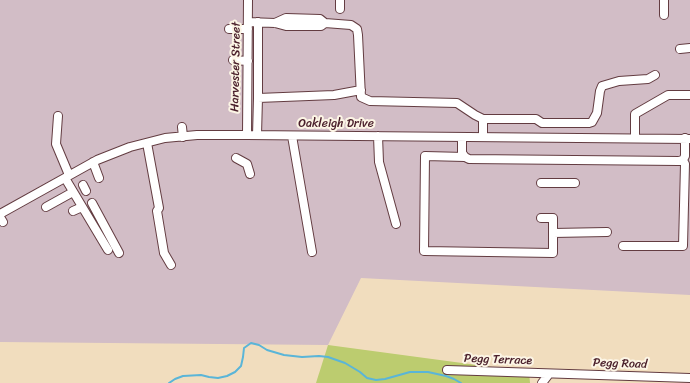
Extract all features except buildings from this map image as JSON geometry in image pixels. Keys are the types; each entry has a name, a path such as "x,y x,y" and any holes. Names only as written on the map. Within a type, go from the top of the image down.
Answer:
{"street":[{"name":"Harvester Street","path":"247,135 248,0"},
{"path":"340,0 340,9"},
{"path":"664,0 664,15"},
{"path":"229,29 248,26 258,22 275,23 286,18 320,19 325,23 351,25 357,29 358,34 362,97 370,101 457,103 483,119 536,119 542,123 589,123 592,122 597,114 602,86 619,81 648,79 656,75"},
{"path":"257,135 258,22"},
{"path":"680,49 690,48"},
{"path":"233,60 248,61"},
{"path":"258,98 334,96 361,90"},
{"path":"635,138 635,114 668,95 690,95"},
{"path":"58,116 56,144 67,177 73,192 108,250"},
{"path":"483,119 483,137"},
{"path":"182,127 183,137"},
{"name":"Oakleigh Drive","path":"1,218 93,162 130,147 165,138 197,135 257,135 687,139"},
{"path":"292,136 312,252"},
{"path":"378,136 379,162 396,224"},
{"path":"462,137 462,153 464,157"},
{"path":"683,160 686,156 687,139"},
{"path":"147,143 152,163 159,208 157,211 164,253 171,265"},
{"path":"540,218 553,218 553,253 424,251 425,156 464,157 469,159 683,160"},
{"path":"236,158 248,164 250,174"},
{"path":"623,246 684,246 686,164 683,160"},
{"path":"93,162 99,178"},
{"path":"541,183 575,183"},
{"path":"46,207 73,192"},
{"path":"92,203 119,253"},
{"path":"73,211 82,207"},
{"path":"553,233 607,232"},
{"name":"Pegg Terrace","path":"447,370 549,374"},
{"path":"542,383 549,374"},
{"name":"Pegg Road","path":"549,374 690,378"}],"shaded area":[{"path":"0,0 690,0 690,295 361,278 328,345 0,342"}],"green space":[{"path":"328,345 529,372 530,383 316,383"}],"waterway":[{"path":"169,383 183,376 201,375 218,378 227,376 235,372 241,366 244,348 251,343 284,355 328,357 345,363 367,378 376,380 410,372 428,372 446,376 461,383"}]}
